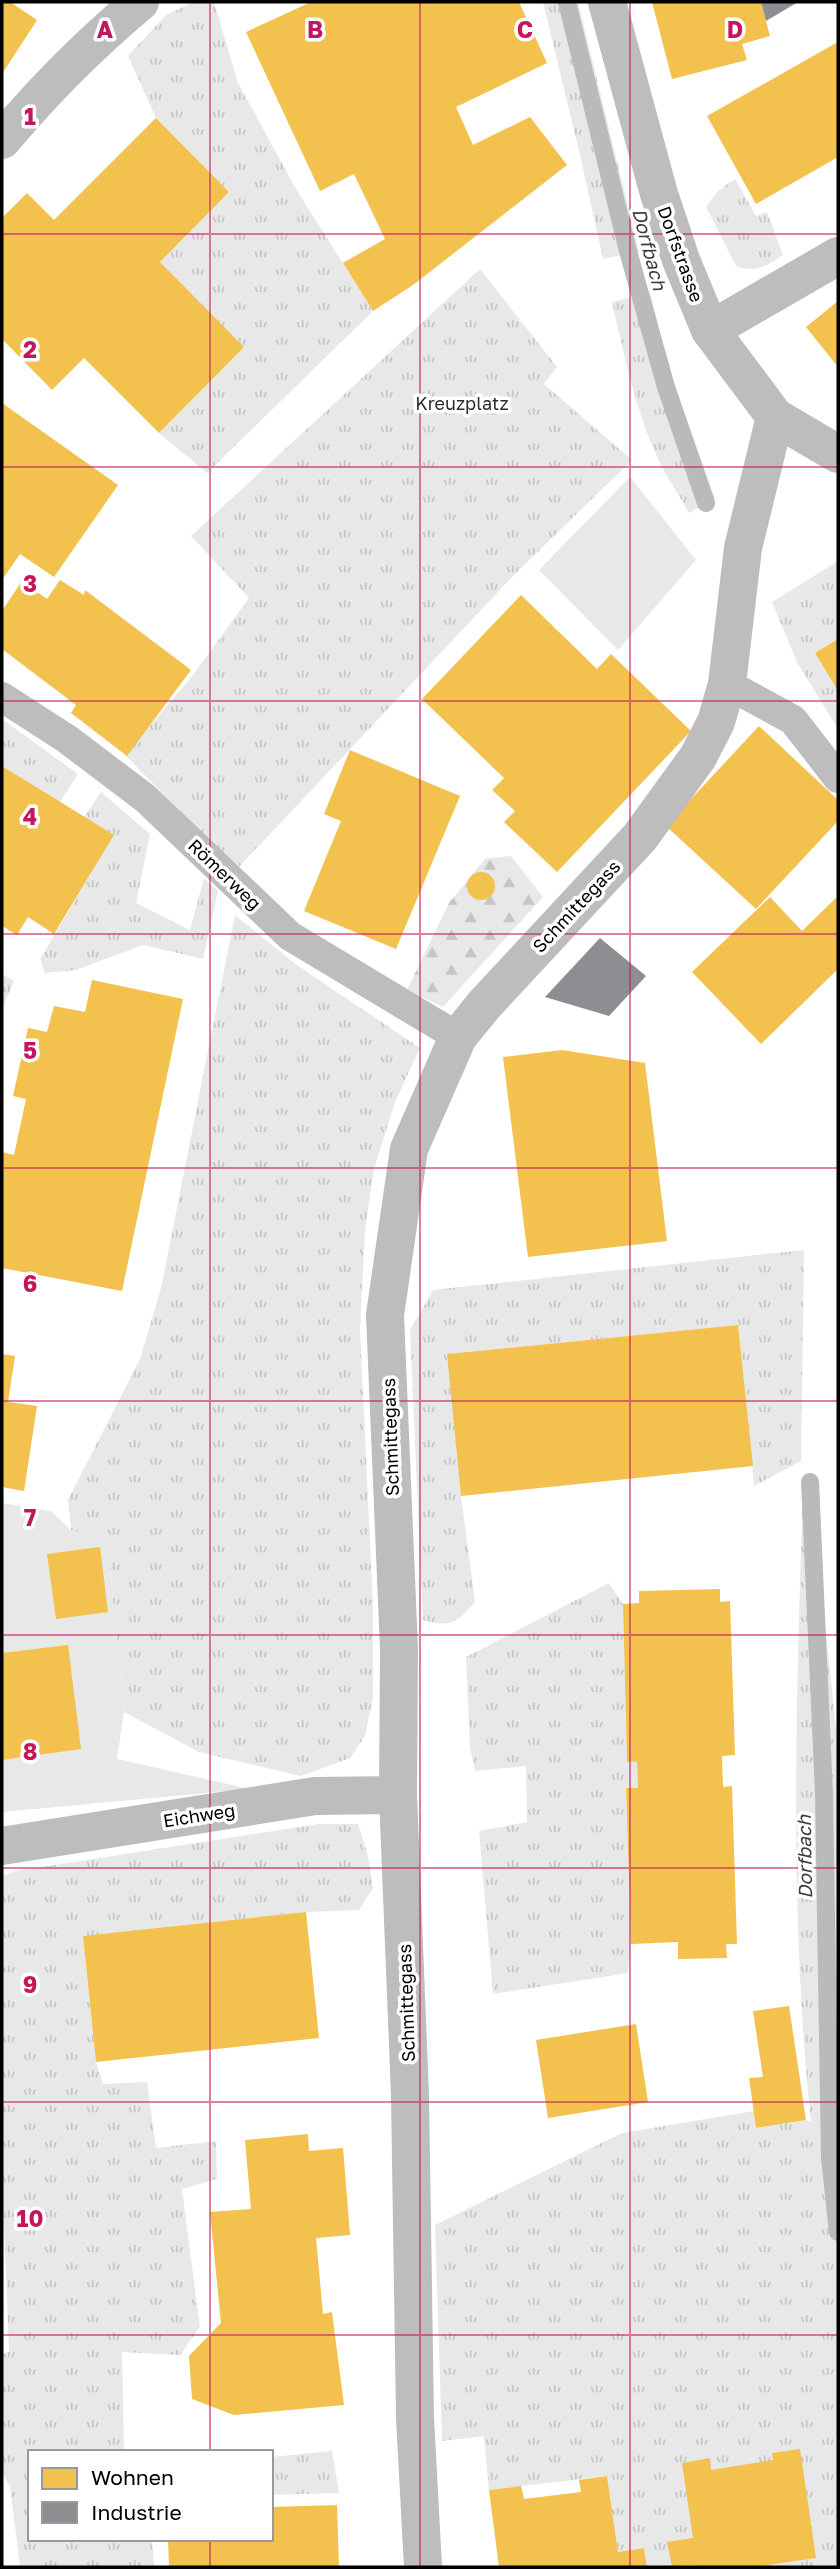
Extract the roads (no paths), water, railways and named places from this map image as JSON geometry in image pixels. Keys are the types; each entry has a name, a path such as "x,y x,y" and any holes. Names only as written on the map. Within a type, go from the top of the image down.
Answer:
{"street":[{"path":"2,140 33,103 101,34 140,2"},
{"name":"Dorfstrasse","path":"607,2 659,194 681,260 710,330 775,417 838,454"},
{"path":"710,330 838,256"},
{"name":"Schmittegass","path":"423,2567 415,2418 410,2095 398,1795 398,1649 385,1315 409,1149 458,1037 484,1005 640,837 672,796 716,722 727,684 743,548 775,417"},
{"name":"Eichweg","path":"2,1846 315,1796 398,1795"}],"lane":[{"path":"727,684 793,720 838,778"},
{"name":"Römerweg","path":"2,697 67,739 145,798 290,936 458,1037"}],"waterway":[{"name":"Dorfbach","path":"567,2 628,251 666,387 706,503"},
{"name":"Dorfbach","path":"810,1482 824,1794 830,2158 838,2232"}],"park label":[{"name":"Kreuzplatz","path":"462,403"}]}
